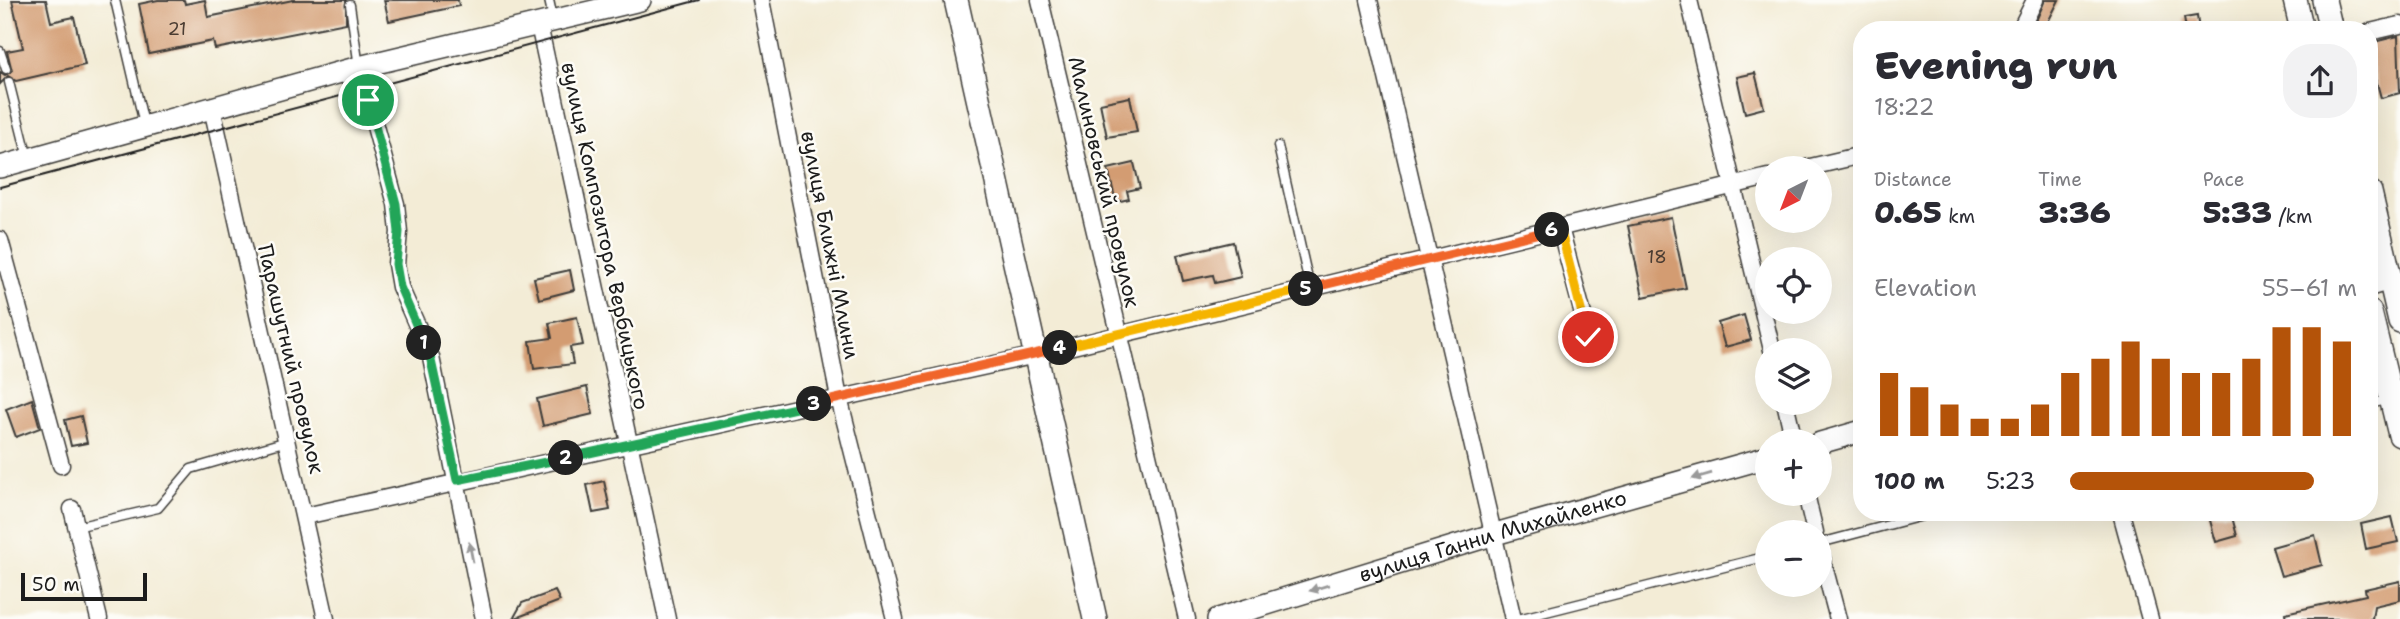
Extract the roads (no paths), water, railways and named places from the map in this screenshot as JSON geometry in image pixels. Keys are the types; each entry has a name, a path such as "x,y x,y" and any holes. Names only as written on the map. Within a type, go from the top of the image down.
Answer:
{"main road":[{"path":"956,0 1095,619"},
{"path":"2295,0 2300,21"},
{"path":"2323,0 2329,21"},
{"path":"2378,264 2380,282 2400,321"},
{"path":"2378,384 2380,402 2400,435"}],"street":[{"path":"0,167 547,15 639,0"},
{"name":"вулиця Ближні Млини","path":"761,0 839,398 895,619"},
{"name":"Малиновський провулок","path":"1040,0 1187,619"},
{"path":"1369,0 1516,619"},
{"path":"1689,0 1769,338"},
{"path":"2024,21 2035,0"},
{"name":"вулиця Композитора Вербицького","path":"547,15 628,446 667,619"},
{"path":"2378,30 2400,25"},
{"path":"359,67 396,204 399,232 396,264 400,287 430,356 484,619"},
{"name":"Парашутний провулок","path":"212,108 326,619"},
{"path":"1832,162 1853,157"},
{"path":"305,516 457,480 628,446 1036,355 1755,180"},
{"path":"1560,228 1588,337"},
{"path":"0,240 61,465"},
{"path":"1832,440 1853,434"},
{"name":"вулиця Ганни Михайленко","path":"1218,619 1495,534 1755,461"},
{"path":"72,509 99,619"},
{"path":"2123,521 2150,619"},
{"path":"1832,596 1838,619"}],"lane":[{"path":"115,0 144,127"},
{"path":"350,5 359,67"},
{"path":"0,51 6,69"},
{"path":"9,82 29,159"},
{"path":"1278,146 1310,288"},
{"path":"76,527 158,508 191,469 288,441"},
{"path":"1832,540 1904,521"},
{"path":"1516,619 1755,559"}],"tram line":[{"path":"0,187 699,0"}]}
